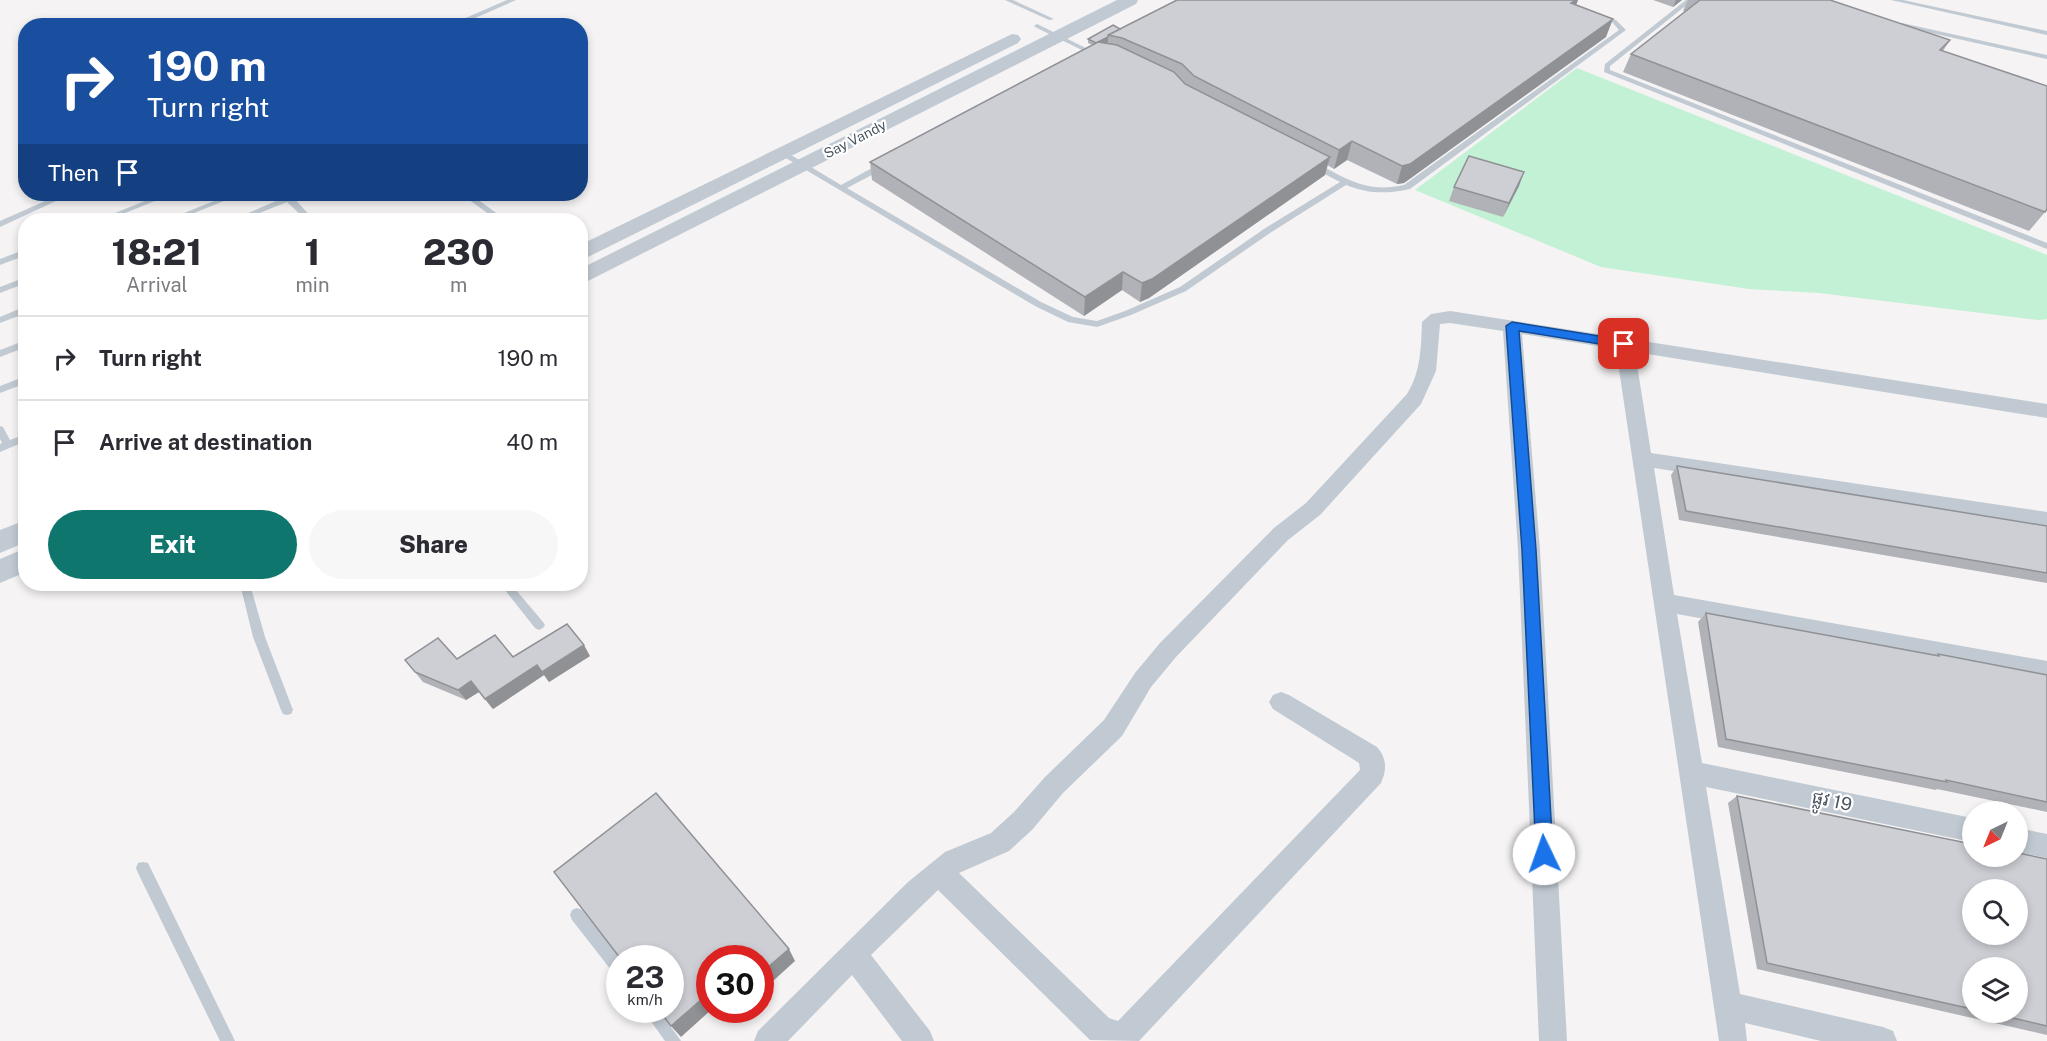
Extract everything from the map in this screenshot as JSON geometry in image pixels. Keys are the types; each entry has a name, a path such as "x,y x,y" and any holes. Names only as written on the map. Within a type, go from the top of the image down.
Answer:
{"street":[{"name":"Say Vandy","path":"588,274 803,165 1049,28 1091,0"},
{"name":"Say Vandy","path":"588,250 783,154 1049,28 1130,0"},
{"path":"768,1041 917,891 954,861 1000,842 1113,728 1143,680 1168,650 1281,534 1313,509 1414,399 1424,384 1429,366 1431,322 1437,318 1450,317 1512,326 2047,411"},
{"path":"1512,326 1529,550 1554,1041"},
{"path":"1624,344 1732,1041"},
{"path":"1642,459 2047,520"},
{"path":"0,542 18,534"},
{"path":"0,572 18,563"},
{"path":"1664,602 2047,671"},
{"path":"938,873 1005,935 1100,1030 1119,1036 1127,1033 1372,775 1373,761 1368,755 1281,702"},
{"name":"ផ្លូវ 19","path":"1691,772 1962,828"},
{"path":"2028,842 2047,846"},
{"path":"853,954 920,1041"},
{"path":"1727,1005 1883,1041"}],"lane":[{"path":"469,18 513,0"},
{"path":"1008,0 1018,4 1049,28 1093,55"},
{"path":"1018,4 1028,0"},
{"path":"1690,0 1606,65 1606,71 2047,246"},
{"path":"1894,0 2047,33"},
{"path":"1304,159 1364,190 1381,191 1407,187 1623,30 1614,21 1595,14"},
{"path":"1895,23 2047,57"},
{"path":"1082,60 1104,52"},
{"path":"783,154 843,187 1038,304 1071,320 1097,324 1183,289 1267,231 1346,182"},
{"path":"843,187 895,159"},
{"path":"25,213 51,201"},
{"path":"120,213 150,201"},
{"path":"189,213 219,201"},
{"path":"251,213 276,201"},
{"path":"291,201 303,213"},
{"path":"475,201 492,213"},
{"path":"0,224 18,216"},
{"path":"0,262 18,255"},
{"path":"0,290 18,283"},
{"path":"0,320 18,312"},
{"path":"0,354 18,346"},
{"path":"0,390 18,382"},
{"path":"0,430 4,446 18,440"},
{"path":"247,591 259,637 287,710"},
{"path":"511,591 538,625"},
{"path":"143,868 228,1041"},
{"path":"577,915 606,952"},
{"path":"660,1023 675,1041"}],"green space":[{"path":"1577,68 2047,255 2047,319 2039,320 1819,293 1749,289 1601,267 1415,190"}],"building":[{"path":"1177,0 1576,0 1571,3 1613,19 1410,164 1402,166 1352,141 1339,150 1194,76 1182,64 1122,38 1108,35"},
{"path":"1700,0 1830,0 1950,40 1940,50 2047,86 2047,209 2045,212 1631,54"},
{"path":"1113,25 1120,29 1096,43 1088,39"},
{"path":"1098,42 1117,45 1174,72 1185,84 1330,157 1152,279 1142,283 1123,272 1085,297 870,162"},
{"path":"1469,156 1524,172 1509,203 1454,187"},
{"path":"1677,466 2047,526 2047,573 1686,511"},
{"path":"1706,613 2047,675 2047,802 1946,780 1947,782 1726,739"},
{"path":"567,624 584,645 542,672 537,665 485,699 471,681 458,690 415,672 405,660 438,638 457,659 495,635 513,657"},
{"path":"656,793 789,949 774,962 774,945 696,945 696,1004 684,1015 684,945 610,945 554,872"},
{"path":"1737,796 1962,842 1962,867 2028,867 2028,855 2047,859 2047,1026 2028,1021 2028,957 1962,957 1962,1007 1767,963"}],"route":[{"path":"1544,854 1529,550 1512,326 1624,344"}]}
